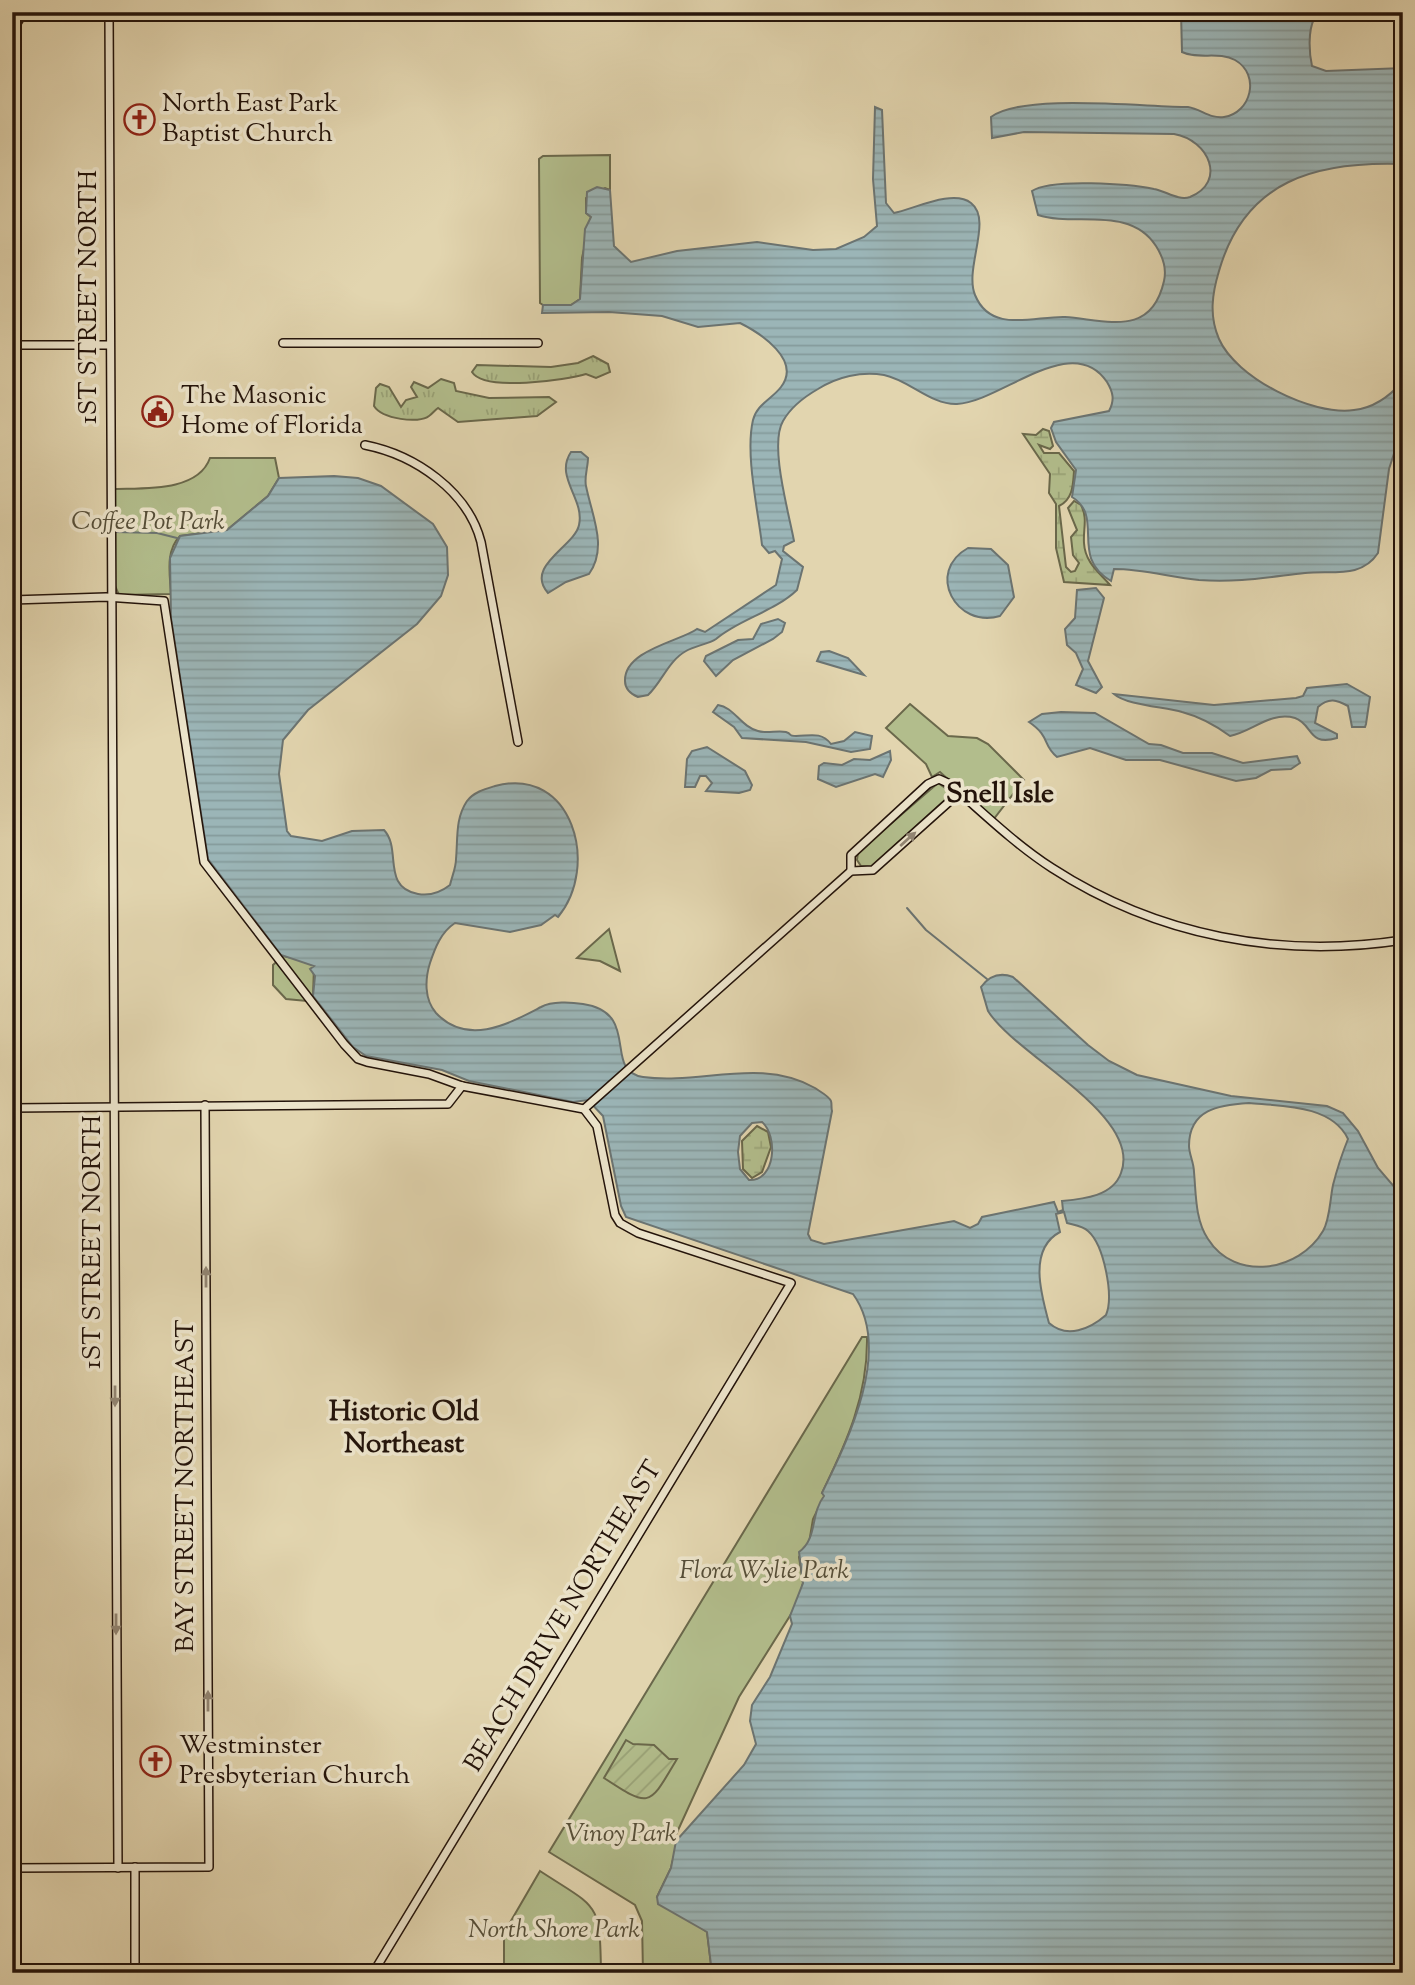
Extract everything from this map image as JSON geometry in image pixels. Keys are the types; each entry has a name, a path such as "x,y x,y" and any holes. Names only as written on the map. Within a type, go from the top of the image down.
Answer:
{"street":[{"path":"12,31 24,12"},
{"name":"1ST STREET NORTH","path":"109,12 118,1868"},
{"path":"283,343 538,343"},
{"path":"12,345 110,345"},
{"path":"365,445 412,462 459,499 478,531 520,742"},
{"path":"12,600 160,598 167,605 201,853 208,870 358,1059 442,1077 463,1086 584,1110 851,871 873,870 959,793"},
{"path":"851,871 851,855 928,784 944,781 1010,837 1052,868 1111,901 1160,921 1220,937 1281,946 1344,947 1403,940"},
{"path":"12,1108 448,1104 463,1086"},
{"name":"BAY STREET NORTHEAST","path":"135,1867 209,1867 205,1105"},
{"name":"BEACH DRIVE NORTHEAST","path":"373,1973 791,1283 638,1233 621,1223 615,1215 597,1126 584,1110"},
{"path":"12,1868 135,1867 135,1973"}],"green space":[{"path":"610,155 610,190 605,188 586,198 586,213 591,217 582,258 580,299 571,305 543,305 540,303 539,159 543,156"},
{"path":"593,356 608,364 610,372 596,378 586,374 545,381 508,383 492,382 472,372 477,365 551,367 578,363"},
{"path":"441,379 454,383 456,391 489,398 549,397 556,402 537,416 458,422 438,408 424,418 409,420 392,417 374,406 376,388 380,384 389,387 401,407 406,400 417,397 411,387 414,382 428,388"},
{"path":"1043,429 1049,431 1053,446 1050,449 1039,445 1044,453 1059,453 1074,471 1070,496 1059,506 1066,567 1071,572 1075,571 1079,563 1073,555 1071,537 1077,530 1068,508 1074,501 1081,505 1084,515 1087,556 1110,585 1064,582 1056,548 1056,504 1049,493 1050,474 1023,434 1036,435"},
{"name":"Coffee Pot Park","path":"210,458 275,458 279,478 268,496 227,530 180,536 170,556 171,594 119,595 115,586 115,489 155,488 182,482 204,469"},
{"path":"910,704 948,736 977,738 988,744 1024,780 993,820 940,772 932,777 926,764 886,728"},
{"path":"938,783 948,790 946,799 871,867 861,866 857,860 858,852"},
{"path":"609,929 620,971 600,961 577,958"},
{"path":"283,956 311,962 314,966 313,996 307,1001 286,999 273,985 273,965"},
{"path":"757,1126 768,1132 771,1147 762,1172 752,1178 743,1169 742,1141"},
{"name":"Vinoy Park","path":"862,1337 867,1337 860,1398 840,1455 822,1493 825,1495 813,1519 809,1543 799,1557 803,1583 798,1603 739,1697 674,1839 677,1843 671,1868 657,1897 707,1932 712,1973 643,1973 642,1921 635,1905 549,1852"},
{"path":"626,1740 633,1744 654,1745 669,1759 677,1759 660,1786 648,1798 631,1795 604,1778"},
{"name":"North Shore Park","path":"540,1871 585,1901 592,1909 599,1932 601,1973 504,1973 504,1933"}],"water":[{"path":"1181,12 1384,12 1377,15 1324,15 1314,19 1310,55 1312,66 1326,71 1403,68 1403,164 1341,167 1313,173 1288,182 1266,196 1246,215 1231,240 1219,271 1213,297 1216,330 1228,353 1258,380 1297,400 1337,410 1361,409 1393,392 1403,381 1403,426 1389,469 1378,553 1363,567 1345,572 1213,581 1114,569 1111,581 1092,561 1086,515 1081,505 1072,497 1076,470 1056,442 1051,428 1054,422 1109,411 1113,400 1111,389 1092,368 1075,363 1056,366 975,400 957,404 938,401 884,375 850,376 825,385 803,399 786,416 779,432 779,462 794,541 784,546 783,551 803,567 797,590 788,598 713,641 680,655 648,695 638,697 631,693 625,684 627,670 643,654 697,629 705,632 776,585 782,559 775,551 769,553 762,545 750,449 755,414 781,387 786,377 786,367 776,349 758,333 740,323 698,327 662,316 609,312 542,313 543,305 571,305 580,299 585,229 591,217 586,213 587,192 597,187 610,190 614,246 631,262 677,251 757,242 813,250 836,249 864,237 877,226 873,179 875,107 882,110 886,203 894,213 933,201 954,198 971,203 977,211 979,232 973,284 975,295 991,315 1014,320 1065,317 1125,322 1149,311 1158,299 1165,272 1161,254 1156,246 1145,233 1117,221 1038,215 1032,191 1056,184 1091,183 1143,187 1186,198 1201,190 1208,182 1209,162 1204,153 1196,144 1174,134 1024,132 992,138 991,117 1029,105 1055,103 1188,107 1214,117 1233,114 1241,109 1246,101 1250,84 1248,75 1243,67 1229,57 1182,52"},
{"path":"571,452 581,452 588,458 586,483 597,531 597,553 589,574 566,582 548,593 542,583 546,565 576,533 579,525 578,506 566,470"},
{"path":"334,476 358,478 381,486 433,524 447,547 448,575 441,596 417,624 308,710 283,740 279,774 287,831 291,836 322,841 352,831 384,830 392,847 396,876 400,884 407,890 426,894 450,885 455,866 460,815 467,801 480,791 495,786 522,784 544,791 560,805 571,825 577,848 577,872 571,896 558,917 555,915 541,925 510,932 455,923 442,936 430,963 427,989 432,1007 448,1023 462,1029 489,1029 551,1004 583,1004 601,1009 612,1018 625,1064 631,1073 643,1077 665,1078 773,1074 815,1088 830,1099 832,1111 808,1234 811,1240 824,1244 954,1221 970,1228 978,1224 982,1217 1054,1202 1058,1212 1063,1210 1062,1201 1097,1195 1117,1181 1121,1173 1123,1151 1113,1130 1096,1108 1003,1029 988,1011 981,987 995,976 1013,977 1088,1045 1109,1061 1137,1075 1231,1096 1327,1106 1343,1113 1358,1131 1378,1168 1403,1197 1403,1973 712,1973 707,1932 658,1904 657,1897 671,1868 676,1841 744,1765 756,1744 750,1721 752,1705 770,1677 792,1624 790,1616 803,1583 799,1552 812,1533 817,1510 824,1496 822,1493 854,1421 862,1394 868,1367 869,1341 864,1316 853,1294 626,1217 621,1206 603,1116 588,1100 573,1102 469,1081 442,1070 366,1056 353,1047 313,996 315,976 310,969 314,966 281,955 208,859 171,618 170,558 180,536 227,530 268,496 279,478","holes":["1238,1104 1291,1107 1318,1113 1341,1128 1348,1139 1323,1231 1299,1256 1283,1263 1250,1266 1234,1262 1220,1253 1208,1239 1201,1223 1189,1149 1190,1134 1194,1124 1208,1111","762,1122 771,1137 772,1157 765,1173 749,1180 740,1169 740,1136 752,1123","1064,1212 1067,1223 1088,1231 1099,1247 1106,1271 1109,1296 1106,1315 1078,1330 1063,1330 1049,1323 1043,1299 1040,1261 1050,1240 1060,1232 1056,1214"]},
{"path":"968,548 991,549 1008,565 1014,597 1000,616 984,618 970,614 959,607 951,596 949,571 955,558"},
{"path":"1096,588 1104,598 1088,661 1102,687 1096,693 1076,685 1083,669 1076,653 1067,645 1065,629 1075,618 1077,590"},
{"path":"778,619 785,623 782,632 733,660 716,676 704,661 706,656 738,640 753,639 761,624"},
{"path":"829,651 848,658 864,675 817,661 821,652"},
{"path":"1347,684 1370,697 1365,727 1352,727 1348,706 1337,701 1326,702 1318,707 1315,723 1337,734 1337,738 1328,740 1316,737 1301,721 1286,717 1277,717 1230,736 1195,716 1127,701 1114,694 1214,705 1296,698 1303,696 1307,688"},
{"path":"718,705 729,709 747,726 758,731 783,732 793,736 819,736 831,744 844,741 855,732 872,736 870,749 851,752 806,742 742,738 734,727 713,712"},
{"path":"1095,713 1149,744 1161,745 1183,753 1212,753 1243,763 1297,756 1300,763 1291,769 1271,770 1256,778 1236,781 1160,760 1126,760 1090,748 1057,757 1049,749 1041,732 1029,722 1042,714"},
{"path":"707,747 745,771 752,785 750,790 739,793 706,791 712,783 706,776 700,776 695,787 685,787 687,759 692,751"},
{"path":"890,751 891,760 883,777 875,774 836,787 818,779 819,766 824,763 842,765 854,759 870,760"}],"waterway":[{"path":"115,532 157,533 177,538"},
{"path":"907,908 926,930 987,979"}],"place":[{"name":"North East Park Baptist Church","path":"139,119"},
{"name":"The Masonic Home of Florida","path":"158,411"},
{"name":"Westminster Presbyterian Church","path":"156,1761"}],"district":[{"name":"Snell Isle","path":"1000,795"},
{"name":"Historic Old Northeast","path":"404,1429"}],"park label":[{"name":"Flora Wylie Park","path":"764,1571"}]}
